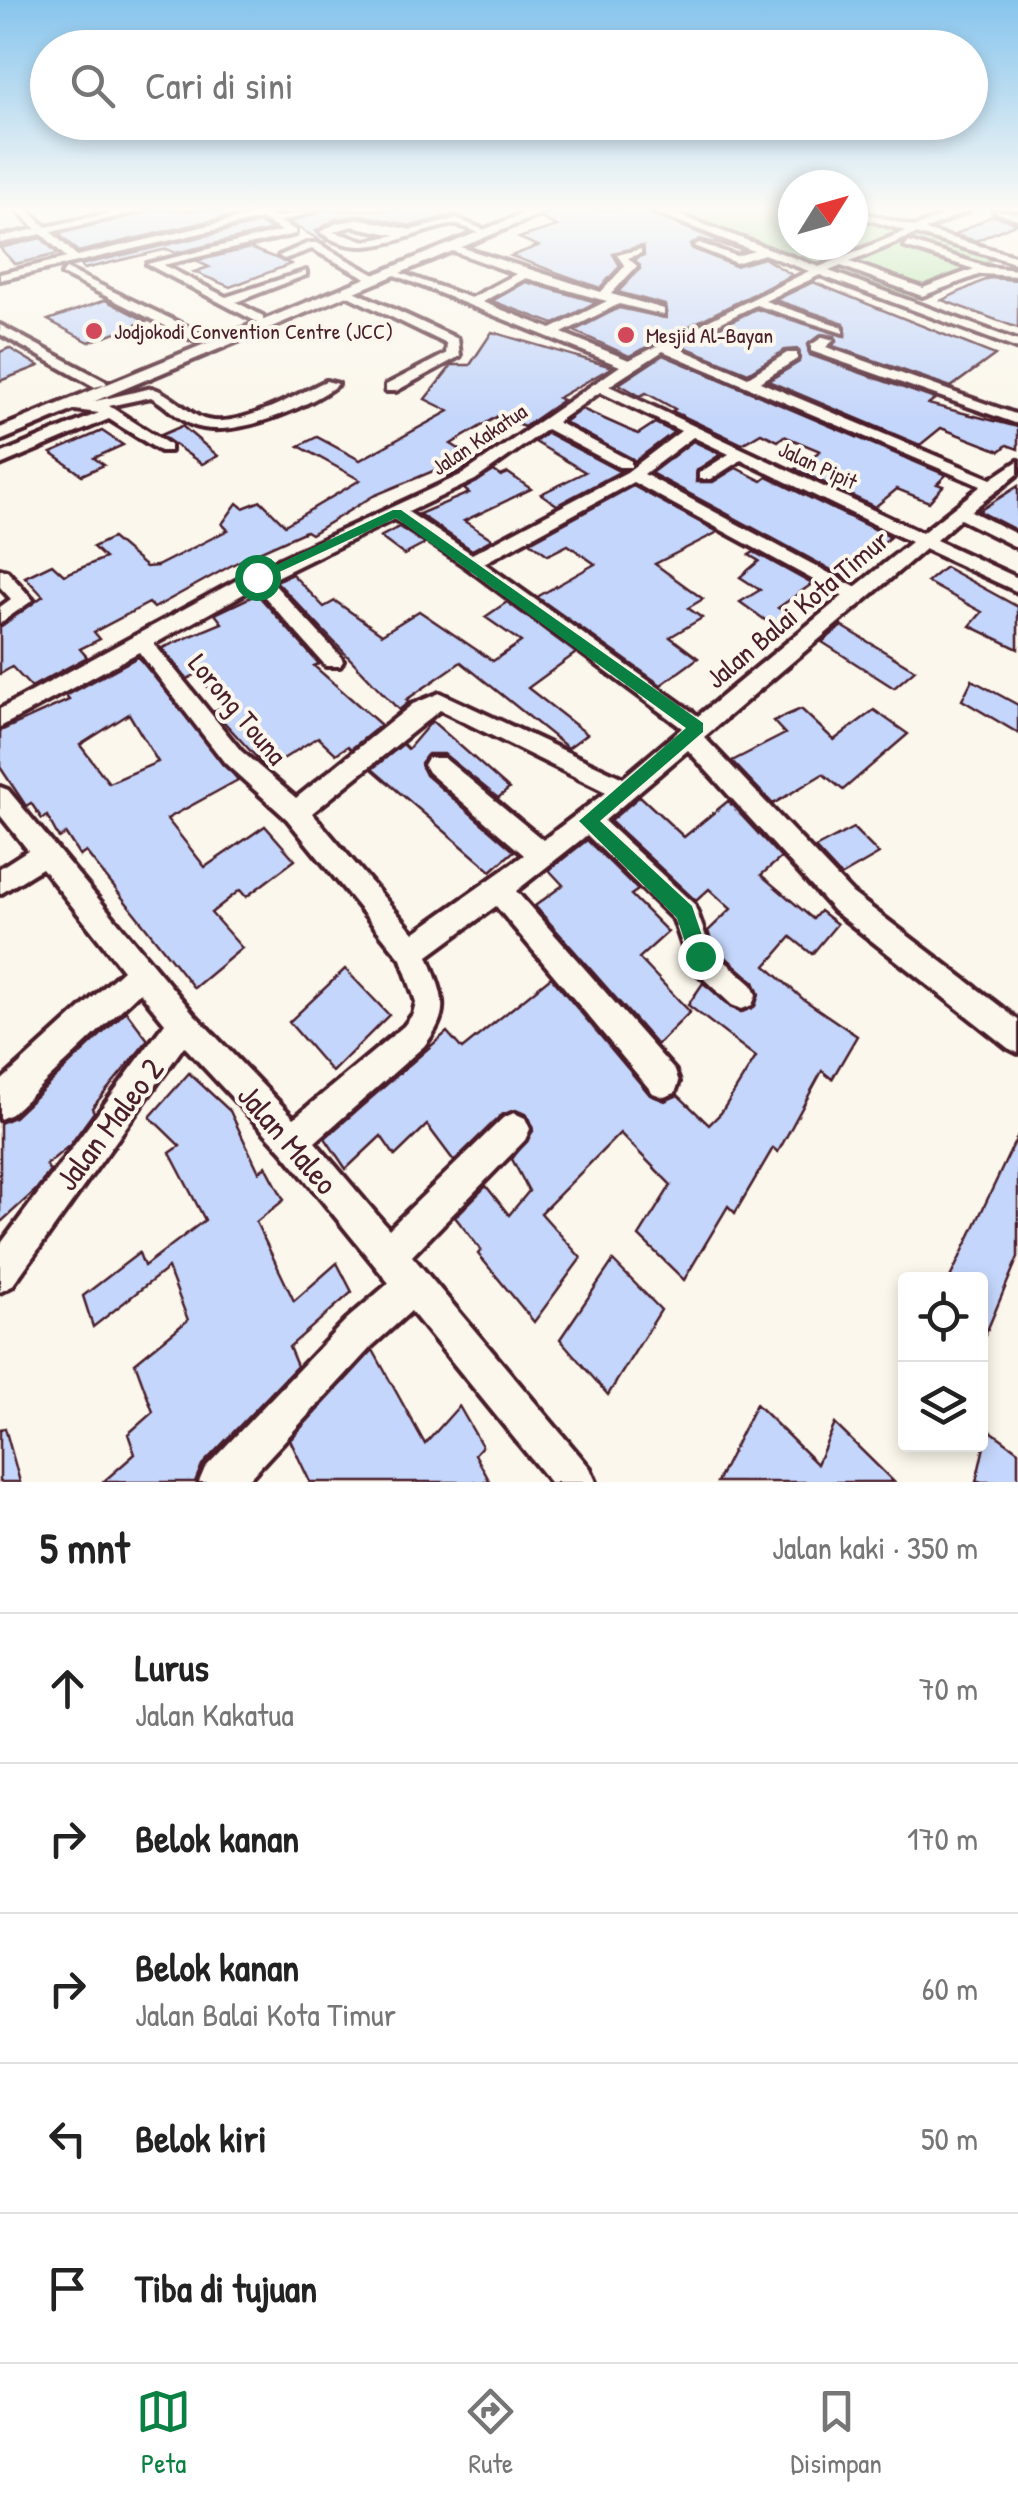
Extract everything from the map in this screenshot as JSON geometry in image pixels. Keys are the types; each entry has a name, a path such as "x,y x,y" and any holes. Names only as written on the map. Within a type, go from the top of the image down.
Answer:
{"main road":[{"path":"0,435 370,279"},
{"path":"0,425 206,340 348,292 371,279"}],"street":[{"path":"94,279 206,340"},
{"path":"182,279 265,322"},
{"path":"226,302 286,279"},
{"path":"410,279 628,364"},
{"path":"472,302 516,279"},
{"path":"544,279 660,312"},
{"path":"604,296 619,279"},
{"name":"Jalan Kakatua","path":"0,719 257,577 470,477 628,364 800,279"},
{"path":"839,279 1018,345"},
{"path":"886,279 922,292 954,279"},
{"path":"415,282 407,289 491,324 507,319"},
{"path":"348,292 453,342 453,356 391,388"},
{"path":"551,334 618,300"},
{"path":"755,301 834,335 816,348 1018,420"},
{"path":"0,329 100,384"},
{"path":"664,347 992,485"},
{"path":"750,383 792,356"},
{"path":"0,460 103,408 152,392 199,423 216,427 255,417 331,384"},
{"name":"Jalan Pipit","path":"599,386 1018,586"},
{"path":"72,406 103,408 165,448"},
{"path":"545,422 856,595"},
{"path":"471,562 692,430"},
{"path":"705,476 739,454"},
{"name":"Jalan Balai Kota Timur","path":"412,951 510,883 588,821 856,595 1018,466"},
{"path":"397,512 471,562 693,732 843,902 1018,1038"},
{"path":"959,512 1018,542"},
{"path":"0,575 23,598 22,604 0,616"},
{"path":"257,577 333,661"},
{"name":"Lorong Touna","path":"140,640 241,766 296,812 412,951"},
{"path":"296,812 421,710 440,701 625,790"},
{"path":"436,764 544,856"},
{"name":"Jalan Maleo","path":"0,797 48,851 183,1023 292,1140 576,1482"},
{"path":"588,821 685,912 696,950 742,996"},
{"path":"0,882 48,851"},
{"path":"510,883 664,1082"},
{"path":"292,1140 414,1036 426,1021 426,984 412,951"},
{"path":"0,1103 142,970"},
{"name":"Jalan Maleo 2","path":"0,1274 183,1023"},
{"path":"387,1256 514,1129"},
{"path":"219,1482 360,1332 412,1287"}],"green space":[{"path":"839,279 964,279 904,303"}],"building":[{"path":"211,279 251,279 230,287"},
{"path":"575,279 608,279 600,288"},
{"path":"630,279 784,279 629,356 574,331 619,308 666,318 665,305 618,292"},
{"path":"987,279 1018,280 1018,328 942,300"},
{"path":"526,282 596,302 554,324 492,301"},
{"path":"813,282 995,355 951,387 833,346 835,336 821,334 807,345 810,355 935,399 928,404 1018,427 1018,449 1007,445 1000,451 941,428 920,445 768,381 799,362 797,349 785,350 748,373 682,346 756,309 845,336 844,323 775,300"},
{"name":"Jodjokodi Convention Centre (JCC)","path":"105,300 146,321 89,342 48,320"},
{"path":"492,332 612,367 558,398 563,400 524,427 498,416 451,444 477,460 461,471 448,477 438,469 373,496 311,534 306,531 243,559 154,608 149,603 94,632 100,639 80,649 87,657 31,687 12,667 0,674 0,627 43,596 25,577 52,564 64,575 105,558 93,547 112,538 146,567 157,566 228,530 222,524 237,503 243,508 261,501 285,525 360,480 299,446 317,437 360,460 449,411 425,399 452,365 470,365"},
{"path":"9,348 39,366 0,381 0,352"},
{"path":"663,355 946,475 937,484 943,486 929,502 897,489 875,507 795,469 820,451 784,436 778,441 761,433 742,444 672,411 675,409 646,393 640,396 619,384"},
{"path":"582,409 638,434 655,423 674,432 635,461 564,422"},
{"path":"182,426 218,456 202,464 161,435"},
{"path":"102,431 123,445 94,458 104,465 82,475 51,453"},
{"path":"547,433 621,471 557,505 541,494 585,472 535,442"},
{"path":"693,441 721,454 697,470 696,482 713,482 736,468 762,481 767,477 890,537 863,561 868,564 850,580 651,473"},
{"path":"494,471 501,476 508,473 531,489 464,521 492,539 472,550 419,514 469,493 464,489"},
{"path":"633,486 718,532 655,564 703,599 688,608 702,618 670,637 698,658 661,685 537,597 595,564 568,545 548,555 530,542"},
{"path":"1018,486 1018,531 979,511"},
{"path":"399,527 425,544 404,555 380,537"},
{"path":"754,552 812,584 778,608 788,614 772,625 740,602 760,590 740,577 759,561 749,555"},
{"path":"945,567 1018,607 1018,649 970,626 982,612 927,582"},
{"path":"292,574 324,607 335,601 382,634 419,611 493,661 521,642 485,617 507,602 576,653 528,688 587,734 568,748 461,662 406,700 409,702 399,710 276,581"},
{"path":"257,594 319,664 314,666 381,725 351,749 348,746 336,754 318,737 267,769 214,711 223,706 197,674 187,679 162,648 222,623 215,614"},
{"path":"842,626 915,670 894,688 822,642"},
{"path":"138,657 238,780 167,819 205,867 265,826 295,860 246,897 240,890 211,913 242,948 194,988 86,852 80,856 66,834 59,838 47,816 42,819 31,803 26,806 0,767 0,731 69,700 66,696","holes":["129,714 158,762 109,783 80,745"]},
{"path":"972,680 1018,705 1018,733 962,700"},
{"path":"801,709 834,740 874,710 908,734 843,790 823,774 773,804 732,761 785,734 773,721"},
{"path":"432,721 509,789 498,798 444,754 428,754 421,763 426,775 514,851 491,871 372,769 403,744 408,749"},
{"path":"640,796 684,837 728,801 781,858 761,875 813,919 820,911 837,924 812,954 791,937 766,966 803,999 857,1036 832,1079 822,1071 778,1152 773,1148 735,1213 728,1206 684,1280 639,1236 671,1185 620,1133 541,1213 581,1258 534,1322 478,1254 481,1250 455,1217 486,1186 509,1215 529,1191 512,1159 533,1131 527,1115 516,1110 501,1115 454,1161 427,1125 395,1156 381,1136 346,1169 325,1138 447,1032 462,1049 551,977 650,1095 665,1101 678,1095 709,1125 721,1113 756,1057 688,1005 703,983 741,1012 755,1006 759,994 754,982 713,946 708,931 731,909 709,889 696,901 610,821"},
{"path":"853,828 879,854 841,876 815,848"},
{"path":"587,840 638,890 631,895 668,932 639,958 690,1012 657,1045 535,906 563,885 549,870"},
{"path":"345,969 389,1015 332,1072 289,1022"},
{"path":"126,1011 148,1040 92,1108 94,1112 70,1145 46,1165 50,1171 35,1191 0,1223 0,1123 14,1117"},
{"path":"189,1073 230,1111 259,1172 266,1166 284,1200 256,1222 294,1301 337,1263 352,1292 289,1347 297,1366 202,1465 195,1482 103,1482 135,1454 128,1434 153,1412 135,1363 188,1320 168,1268 93,1327 83,1296 139,1253 144,1266 205,1220 170,1153 180,1146 150,1117"},
{"path":"1018,1135 1018,1257 988,1328 988,1272 953,1272"},
{"path":"613,1261 661,1310 608,1395 560,1339"},
{"path":"373,1350 425,1444 459,1406 482,1446 475,1454 490,1482 310,1482 290,1440"},
{"path":"756,1404 817,1464 835,1424 894,1482 717,1482"},
{"path":"5,1428 20,1482 0,1482 0,1429"},
{"path":"988,1429 1018,1451 1018,1482 976,1482 983,1452 988,1452"}],"place":[{"name":"Jodjokodi Convention Centre (JCC)","path":"94,331"},
{"name":"Mesjid Al-Bayan","path":"626,335"}],"route":[{"path":"257,577 397,512 698,728 588,821 685,912 691,924 692,943 700,956"}]}
